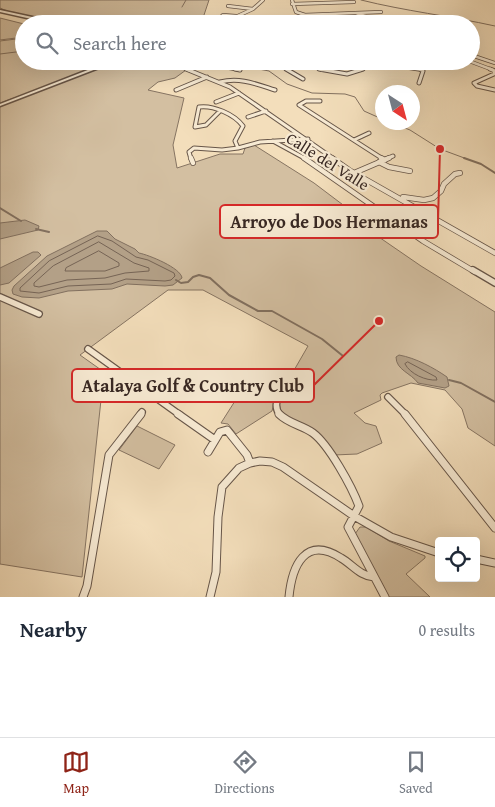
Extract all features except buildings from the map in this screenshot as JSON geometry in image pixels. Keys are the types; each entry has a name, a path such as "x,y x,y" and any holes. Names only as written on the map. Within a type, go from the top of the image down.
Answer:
{"street":[{"path":"240,15 253,9 263,0"},
{"path":"354,2 292,2 295,11 303,15 381,12"},
{"path":"228,6 253,9"},
{"path":"0,11 18,15"},
{"path":"354,12 363,15"},
{"path":"480,59 495,63"},
{"path":"480,65 495,71 494,74 474,83 478,86 495,90"},
{"path":"0,105 91,70"},
{"path":"190,70 220,82 239,93 308,139 354,173 495,253"},
{"path":"288,70 303,79"},
{"path":"322,70 346,74 360,72 362,70"},
{"path":"420,83 423,71 422,70"},
{"path":"176,90 207,77"},
{"path":"220,82 232,79 245,80 275,90"},
{"path":"216,102 239,93"},
{"path":"320,101 306,101 299,105 385,160"},
{"path":"220,111 204,127 198,129 195,127 200,107 220,111 243,124 235,141 238,148"},
{"path":"248,116 266,111"},
{"path":"354,140 369,133"},
{"path":"193,163 189,152 194,148 227,150 258,142 308,139"},
{"name":"Calle del Valle","path":"273,141 322,170 427,244 495,282"},
{"path":"354,173 393,156"},
{"path":"379,162 389,167 410,171"},
{"path":"399,197 421,201 431,198 440,192 445,184 451,181 456,174 460,173"},
{"path":"0,297 39,314"},
{"path":"88,349 215,440"},
{"path":"290,378 277,398 277,411 285,420 315,434 358,502 358,510 348,527 385,597"},
{"path":"388,397 400,407 495,528"},
{"path":"82,597 87,586 109,455 142,412"},
{"path":"208,452 221,431 228,431 247,455 250,463"},
{"path":"210,597 216,572 218,517 222,487 239,468 250,463 260,461 272,462 283,467 354,516 391,537 435,552"},
{"path":"289,597 297,562 304,555 314,550 326,550 337,554 366,577 374,577"},
{"path":"480,560 495,562"}],"shaded area":[{"path":"0,0 209,0 204,15 24,15 0,8"},
{"path":"0,18 15,22 15,38 0,40"},
{"path":"15,39 15,70 89,70 0,104 0,41"},
{"path":"95,70 186,70 175,78 158,82 148,90 184,98 173,145 177,168 220,154 243,154 245,148 254,145 314,183 363,220 373,233 421,266 495,312 495,446 468,428 462,409 445,390 411,383 382,393 380,395 381,400 354,413 365,423 376,426 382,443 357,454 334,455 317,432 284,417 278,407 279,401 295,375 293,372 308,346 203,290 168,290 80,355 104,372 82,577 0,564 0,106"},
{"path":"249,379 276,395 272,411 236,434 228,424 221,423"},
{"path":"137,426 175,445 159,469 119,450"},
{"path":"360,527 366,527 389,541 425,556 406,574 430,597 389,597 355,534"}],"water":[{"path":"25,220 39,226 38,230 0,239 0,223"},
{"path":"97,231 107,231 115,239 139,253 171,266 182,278 173,285 127,284 112,289 68,291 39,298 22,297 13,294 14,286 47,256"},
{"path":"33,252 38,252 41,255 9,283 0,285 0,268"},
{"path":"399,355 431,367 447,377 449,386 445,388 418,383 398,365 396,357"}],"waterway":[{"path":"182,7 186,0"},
{"path":"361,0 439,15"},
{"path":"480,23 495,26"},
{"path":"0,54 15,52"},
{"path":"264,70 269,71 287,84 312,93 345,94 355,97 364,111 375,116"},
{"path":"0,103 42,88"},
{"path":"410,130 440,149 467,159"},
{"path":"464,158 481,164 495,173"},
{"path":"0,208 21,221"},
{"path":"36,229 49,232"},
{"path":"176,280 181,283 188,282 193,277 199,275 210,278 229,295 258,311 272,311 322,339 343,356"},
{"path":"449,380 461,383 495,402"}],"place":[{"name":"Arroyo de Dos Hermanas","path":"440,149"},
{"name":"Atalaya Golf & Country Club","path":"379,321"}]}
